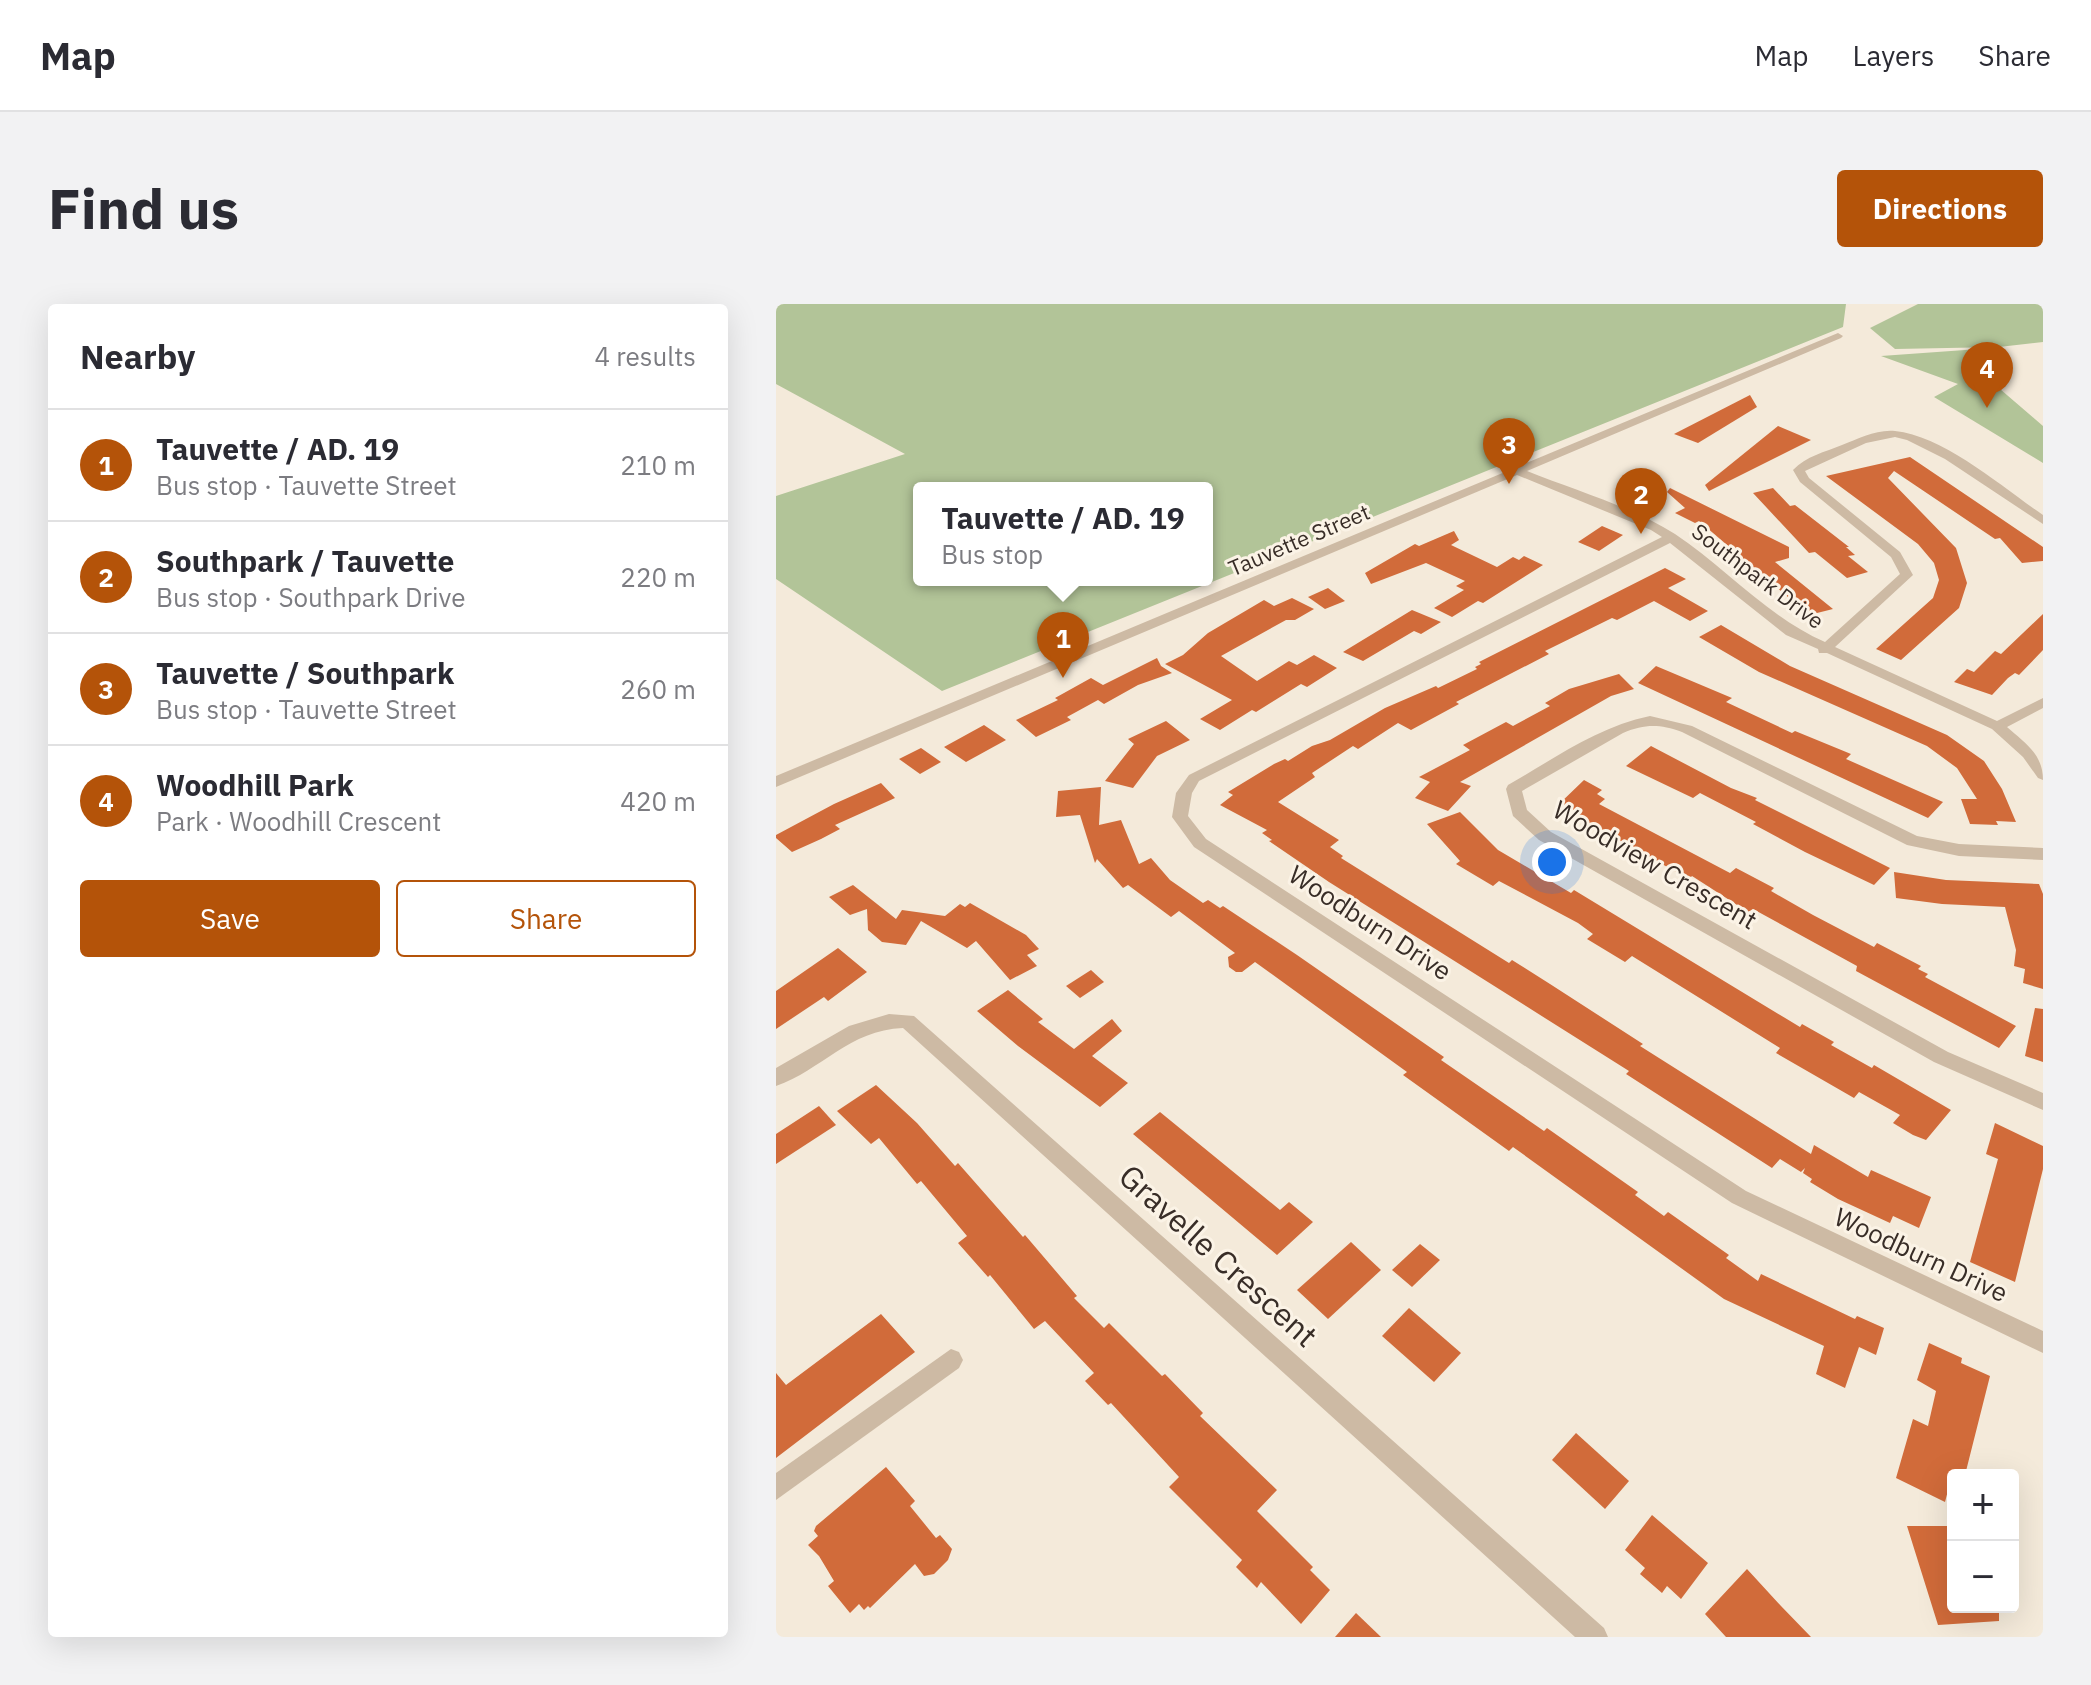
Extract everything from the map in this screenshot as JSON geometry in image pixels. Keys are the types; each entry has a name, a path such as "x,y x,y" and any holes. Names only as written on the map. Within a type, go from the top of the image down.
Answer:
{"street":[{"name":"Tauvette Street","path":"776,782 1838,336"},
{"path":"1824,650 1907,575 1896,555 1804,480 1799,470 1809,462 1866,439 1903,435 1957,462 2043,520"},
{"name":"Southpark Drive","path":"1520,472 1655,527 1672,537 1791,632 1824,650 1962,708 1997,726 2028,754 2043,775"},
{"name":"Woodburn Drive","path":"1672,537 1194,778 1184,793 1180,817 1200,843 1739,1197 2043,1342"},
{"path":"1997,726 2018,718 2043,702"},
{"name":"Woodview Crescent","path":"2043,854 1959,850 1913,841 1687,729 1663,721 1651,720 1624,726 1514,789 1519,812 1545,836 1941,1057 2043,1102"},
{"name":"Gravelle Crescent","path":"776,1078 864,1027 888,1020 907,1021 1595,1637"},
{"path":"776,1488 951,1360"}],"green space":[{"path":"776,304 1846,304 1843,327 1213,582 1213,482 913,482 913,586 1202,586 942,691 776,579 776,496 905,454 776,384"},
{"path":"1918,304 2043,304 2043,342 1999,347 1895,349 1870,328"},
{"path":"1979,349 1993,383 2043,426 2043,463 1934,397 1958,384 1881,356"}],"building":[{"path":"1750,395 1757,407 1698,443 1674,434"},
{"path":"1778,426 1811,440 1709,491 1705,485"},
{"path":"1910,457 2043,547 2043,561 2022,563 2000,538 1995,539 1894,471 1888,478 1956,548 1967,583 1959,608 1901,660 1876,649 1933,598 1939,580 1934,563 1918,544 1826,476"},
{"path":"1670,488 1789,547 1789,558 1775,562 1833,609 1809,615 1699,521 1695,523 1675,513 1685,508 1667,492"},
{"path":"1773,488 1790,506 1795,505 1849,547 1846,547 1855,555 1848,556 1868,572 1847,578 1815,552 1809,553 1753,493"},
{"path":"1602,526 1623,535 1599,551 1578,542"},
{"path":"1454,531 1459,540 1451,545 1497,567 1513,557 1519,560 1524,556 1543,565 1483,603 1478,601 1452,617 1434,608 1464,590 1456,586 1465,581 1426,563 1371,584 1365,573 1415,544 1419,546"},
{"path":"1665,568 1686,579 1668,588 1708,611 1690,621 1654,601 1617,620 1612,618 1545,651 1549,654 1456,702 1459,704 1411,730 1398,723 1358,749 1353,746 1312,773 1315,777 1278,802 1339,840 1330,847 1343,856 1341,858 1509,963 1512,960 1643,1044 1640,1046 1811,1154 1814,1145 1868,1177 1871,1170 1931,1197 1919,1228 1893,1216 1890,1223 1838,1199 1810,1182 1812,1179 1803,1173 1805,1168 1801,1172 1780,1159 1772,1168 1626,1074 1629,1071 1329,882 1269,841 1272,840 1262,833 1267,830 1220,805 1233,795 1228,792 1274,764 1285,759 1288,761 1312,746 1330,740 1385,708 1477,669 1475,667 1481,664 1479,662"},
{"path":"1328,588 1345,601 1325,609 1308,597"},
{"path":"1292,598 1314,609 1295,620 1286,620 1221,656 1257,681 1289,661 1297,665 1314,655 1337,668 1307,687 1301,684 1220,730 1200,719 1232,700 1165,664 1183,655 1208,633 1264,600 1274,606"},
{"path":"1412,610 1441,622 1421,634 1414,631 1363,661 1343,652"},
{"path":"2043,614 2043,650 2019,675 2015,673 2008,678 1992,695 1954,682 1967,669 1974,672 1995,651 2001,654"},
{"path":"1721,625 1790,666 1947,735 1984,761 2002,789 2016,822 1970,824 1961,799 1977,799 1957,768 1927,746 1759,672 1699,637"},
{"path":"1157,658 1161,666 1172,673 1138,685 1104,704 1098,700 1067,717 1071,720 1036,737 1016,720 1058,700 1055,698 1091,678 1103,685"},
{"path":"1656,666 1732,698 1726,702 1792,733 1795,731 1851,754 1846,759 1943,802 1928,818 1638,683"},
{"path":"1619,674 1634,689 1611,696 1460,782 1471,786 1448,811 1415,798 1430,782 1419,777 1470,750 1463,745 1506,722 1513,726 1550,706 1545,703 1569,689"},
{"path":"1166,721 1190,740 1157,756 1133,788 1105,781 1134,744 1128,739"},
{"path":"984,725 1006,740 966,762 944,747"},
{"path":"1651,746 1890,868 1874,885 1805,852 1700,793 1693,798 1626,766"},
{"path":"921,748 941,762 920,774 899,759"},
{"path":"1584,780 1602,790 1597,794 1605,799 1599,804 1730,873 1736,868 1774,888 1771,891 1813,915 1874,947 1877,943 1921,966 1918,969 1928,974 1925,977 2016,1026 1999,1048 1856,971 1857,966 1753,909 1748,912 1692,876 1689,879 1557,806"},
{"path":"881,783 895,798 835,825 840,829 821,839 792,852 776,838 776,835 834,804"},
{"path":"1101,787 1099,825 1121,820 1139,864 1151,858 1170,880 1203,903 1208,900 1220,908 1223,906 1297,955 1444,1057 1441,1060 1544,1131 1547,1128 1638,1192 1635,1195 1664,1216 1668,1212 1729,1255 1726,1258 1758,1281 1761,1274 1855,1319 1857,1316 1884,1328 1876,1355 1859,1347 1845,1388 1816,1374 1824,1346 1724,1299 1513,1147 1509,1151 1403,1075 1407,1072 1255,962 1242,972 1229,967 1228,957 1235,953 1179,911 1171,917 1128,885 1123,888 1097,859 1095,863 1080,815 1056,817 1058,791"},
{"path":"1460,812 1498,850 1571,893 1574,890 1800,1027 1802,1024 1834,1042 1831,1045 1872,1068 1874,1065 1951,1110 1926,1140 1913,1135 1893,1123 1900,1115 1859,1092 1854,1098 1776,1053 1780,1048 1632,956 1625,962 1587,939 1593,934 1578,923 1499,881 1493,886 1456,864 1460,861 1427,824"},
{"path":"1894,872 1946,880 2039,884 2043,894 2043,989 2023,983 2025,969 2014,966 2016,950 2005,907 1896,898"},
{"path":"853,885 896,919 902,910 945,916 960,904 965,907 970,903 1026,935 1039,949 1027,955 1037,966 1010,980 976,941 967,948 921,921 906,945 882,942 868,930 867,909 850,915 829,897"},
{"path":"838,948 867,972 828,1001 824,997 776,1029 776,991"},
{"path":"1091,970 1104,982 1080,998 1066,986"},
{"path":"1008,990 1043,1019 1038,1022 1074,1049 1112,1019 1122,1031 1092,1056 1128,1083 1100,1107 1018,1046 977,1011"},
{"path":"2035,1008 2043,1009 2043,1062 2025,1056"},
{"path":"876,1085 917,1123 955,1166 958,1163 1023,1237 1025,1235 1077,1296 1074,1298 1104,1328 1109,1323 1162,1376 1165,1374 1203,1413 1200,1416 1277,1490 1257,1511 1313,1567 1310,1570 1330,1590 1301,1624 1261,1582 1257,1588 1236,1567 1242,1560 1169,1487 1179,1477 1111,1403 1108,1405 1085,1381 1094,1373 1045,1321 1034,1329 990,1275 988,1277 958,1243 967,1236 921,1181 917,1184 879,1138 871,1144 837,1111"},
{"path":"819,1106 836,1125 776,1164 776,1134"},
{"path":"1160,1112 1280,1210 1289,1202 1313,1222 1277,1255 1133,1134"},
{"path":"1995,1123 2043,1146 2043,1169 2015,1282 1970,1262 1998,1159 1986,1154"},
{"path":"1351,1242 1381,1270 1328,1319 1297,1290"},
{"path":"1420,1244 1440,1260 1412,1287 1392,1270"},
{"path":"1409,1308 1461,1353 1434,1382 1382,1336"},
{"path":"881,1314 915,1352 776,1458 776,1373 786,1385"},
{"path":"1929,1343 1962,1358 1961,1363 1990,1376 1967,1469 1947,1469 1945,1502 1896,1478 1913,1419 1928,1426 1936,1391 1917,1380"},
{"path":"1576,1433 1629,1481 1605,1509 1552,1460"},
{"path":"886,1467 915,1501 910,1506 936,1538 940,1535 952,1549 948,1560 934,1574 924,1576 915,1564 870,1608 868,1606 864,1610 859,1604 850,1613 828,1586 834,1581 819,1556 808,1545 818,1536 814,1531 816,1526"},
{"path":"1652,1515 1708,1563 1681,1599 1667,1586 1662,1593 1640,1574 1645,1568 1625,1550"},
{"path":"1907,1526 1947,1526 1947,1613 1999,1613 1999,1621 1938,1625"},
{"path":"1747,1569 1811,1637 1726,1637 1705,1614"},
{"path":"1356,1613 1381,1637 1335,1637"}],"place":[{"name":"Woodhill Park","path":"1987,408"},
{"name":"Tauvette / Southpark","path":"1509,484"},
{"name":"Southpark / Tauvette","path":"1641,534"},
{"name":"Tauvette / AD. 19","path":"1063,678"}]}
